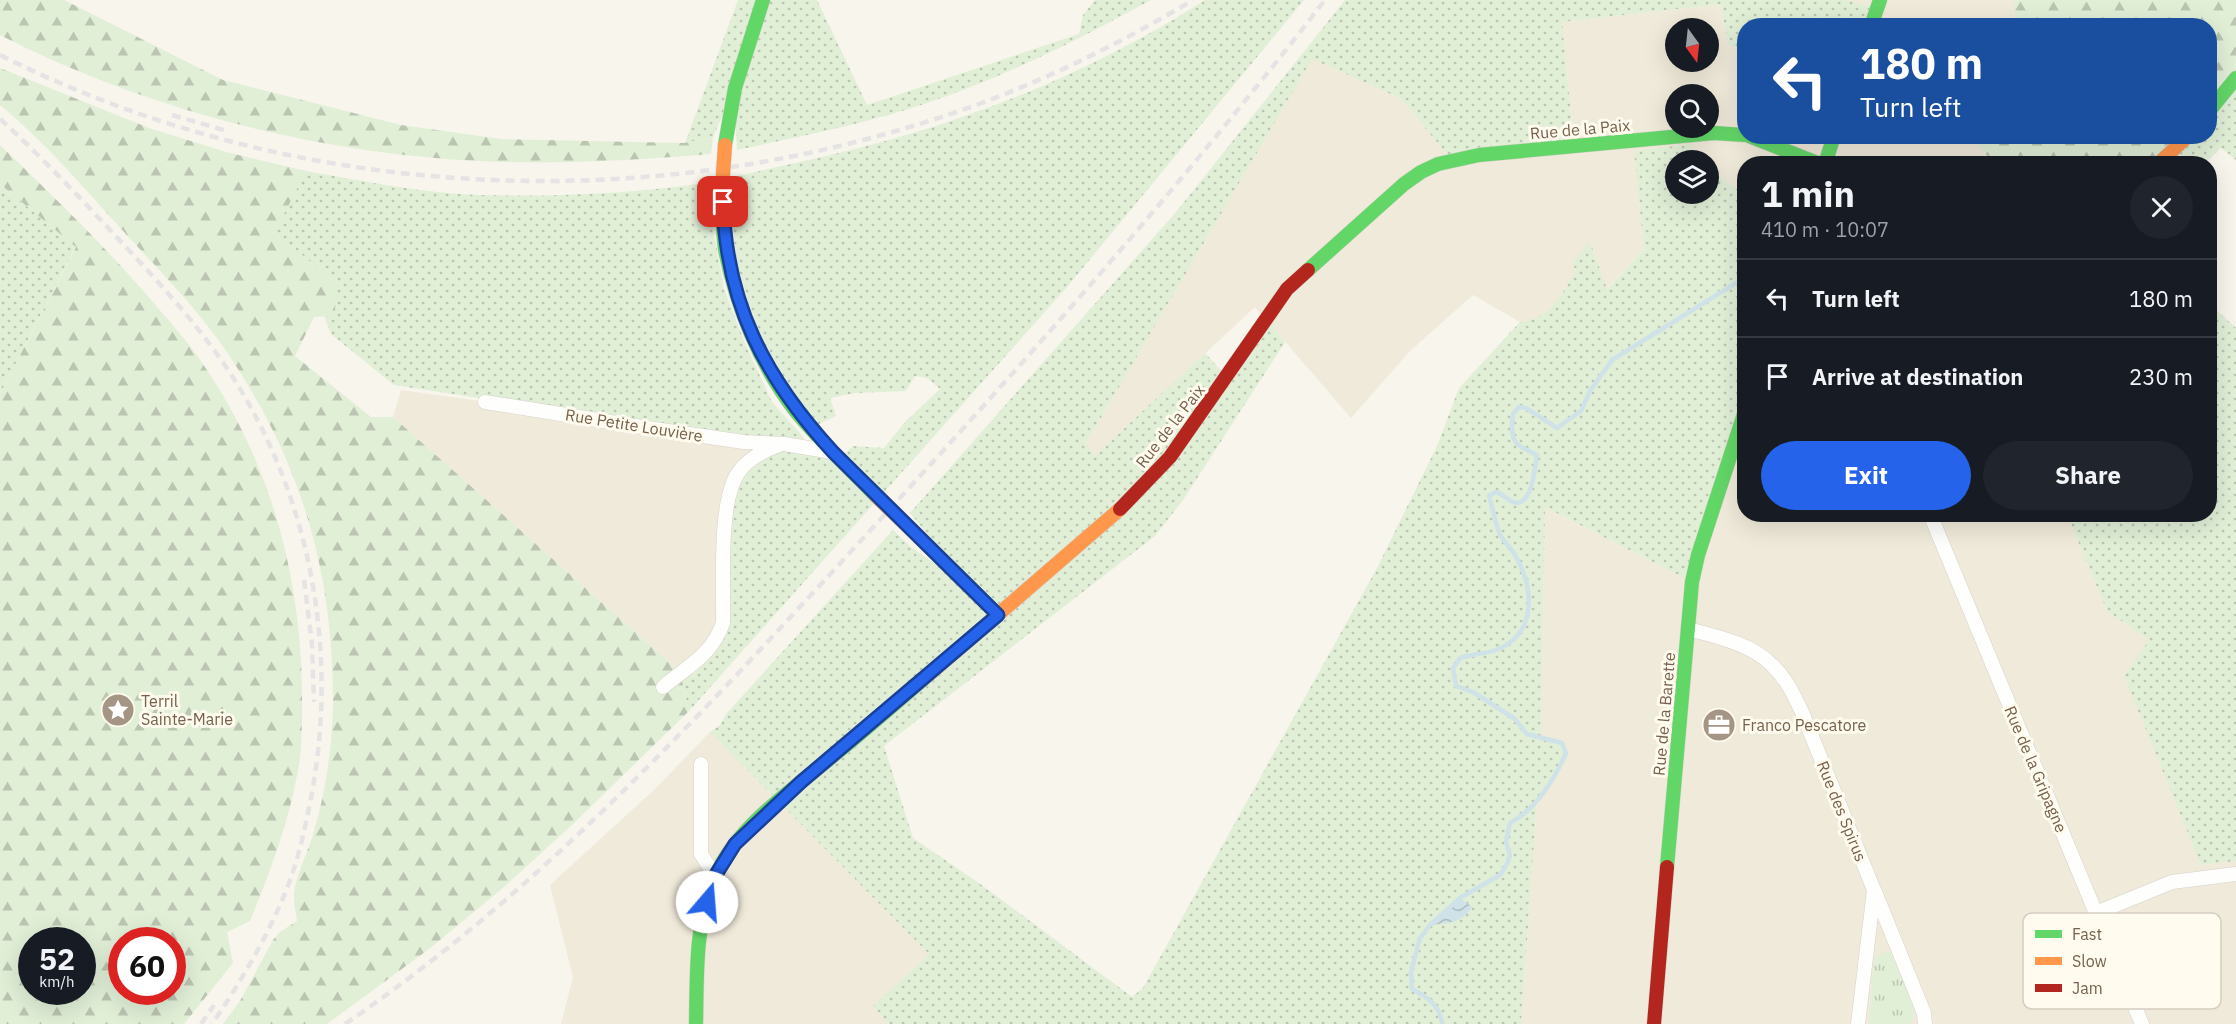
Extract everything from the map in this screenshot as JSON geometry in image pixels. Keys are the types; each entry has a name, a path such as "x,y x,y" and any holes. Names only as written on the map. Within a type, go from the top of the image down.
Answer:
{"main road":[{"path":"763,0 735,87 725,145 722,189 725,246 743,312 778,385 804,421 876,496 998,615"},
{"path":"1874,18 1880,0"},
{"path":"2217,101 2236,78"},
{"name":"Rue de la Paix","path":"696,1024 697,962 703,915 715,876 735,844 767,813 1124,506 1170,457 1287,289 1404,184 1438,164 1479,155 1714,133 1737,135"},
{"path":"1770,144 1802,156"},
{"path":"2167,156 2179,144"},
{"name":"Rue de la Barette","path":"1654,1024 1692,582 1698,555 1737,435"}],"street":[{"name":"Rue Petite Louvière","path":"485,402 744,442 784,444 833,452"},
{"path":"663,687 705,654 714,644 720,632 723,623 725,512 729,492 738,473 752,458 768,449 784,444"},
{"name":"Rue de la Gripagne","path":"1933,522 2096,913"},
{"name":"Rue des Spirus","path":"1688,629 1738,645 1771,663 1781,675 1802,712 1874,890 1858,1024"},
{"path":"701,764 701,854 715,876"},
{"path":"2096,913 2172,882 2236,874"},
{"path":"1874,890 1924,1013 1925,1024"},
{"name":"Rue de la Gripagne","path":"2136,1009 2142,1024"}],"shaded area":[{"path":"1846,0 2014,0 2015,18 1864,18"},
{"path":"1722,4 1728,45 1737,48 1737,144 1976,144 1988,156 1737,156 1737,189 1719,175 1719,150 1665,150 1665,155 1635,157 1644,249 1606,289 1590,242 1567,287 1543,315 1531,321 1520,322 1473,295 1410,351 1351,418 1255,307 1095,456 1086,443 1312,58 1400,98 1452,160 1574,145 1562,22"},
{"path":"401,390 784,444 723,623 680,672 393,417"},
{"path":"1737,437 1737,522 2070,522 2107,611 2149,640 2201,865 2236,861 2236,1024 1521,1024 1537,801 1561,765 1566,753 1553,740 1541,738 1545,507 1692,582"},
{"path":"710,732 929,954 873,1006 889,1024 561,1024 573,977 550,885 656,788"}],"green space":[{"path":"0,0 64,0 223,80 401,125 501,139 684,143 713,137 711,154 596,161 480,161 419,157 295,138 173,106 113,85 0,35"},
{"path":"738,0 817,0 867,105 1079,34 1083,15 1095,0 1151,0 1041,56 927,103 833,129 737,150 734,89 713,137 685,143"},
{"path":"1205,0 1304,0 1067,287 689,711 680,672 720,632 725,512 737,473 784,444 839,459 853,446 884,448 905,422 940,389 927,378 915,376 906,391 855,393 830,398 836,416 810,428 778,385 725,246 737,176 889,140 987,108 1099,60"},
{"path":"1345,0 1846,0 1877,9 1874,18 1737,18 1737,48 1728,45 1721,4 1562,22 1574,146 1452,160 1400,98 1312,59 1086,443 1095,456 1205,353 1227,377 1267,319 1285,342 1183,500 1155,536 884,746 913,838 983,886 1132,997 1143,988 1377,568 1437,446 1459,388 1520,322 1539,316 1554,304 1576,270 1572,263 1590,242 1607,289 1644,249 1634,151 1692,144 1693,150 1665,150 1665,204 1719,204 1719,175 1737,189 1737,437 1692,582 1545,507 1541,738 1562,743 1566,753 1561,765 1537,801 1521,1024 889,1024 873,1006 929,954 710,732 720,725 727,713 893,530 912,548 975,591 910,513 1177,211"},
{"path":"2014,0 2236,0 2236,78 2217,101 2217,18 2015,18"},
{"path":"0,68 149,128 226,152 306,171 275,232 336,283 335,316 314,317 295,356 371,417 393,417 680,672 689,711 572,825 504,887 429,949 327,1024 223,1024 240,1001 273,940 280,932 297,921 294,890 312,838 328,769 333,706 332,656 327,607 306,514 271,426 247,383 219,341 185,299 64,166 0,105"},
{"path":"2236,78 2236,160 2221,148 2212,156 2167,156 2180,144 2217,144 2217,101"},
{"path":"1976,144 2180,144 2167,156 1988,156"},
{"name":"Terril Sainte-Marie","path":"0,145 115,260 193,350 244,434 261,474 276,515 295,600 300,644 302,730 298,770 290,809 250,921 227,932 233,963 184,1024 0,1024 0,394 76,247 0,184"},
{"path":"306,171 414,189 478,195 594,194 710,182 713,228 724,289 746,346 772,402 805,439 745,439 394,385 331,334 324,316 335,315 274,232"},
{"path":"0,184 76,246 0,394"},
{"path":"2217,310 2236,328 2236,861 2201,865 2124,676 2149,640 2107,611 2070,522 2217,522"},
{"path":"1891,952 1895,956 1910,991 1913,1000 1913,1017 1910,1024 1869,1024 1874,959 1881,953"}],"water":[{"path":"1460,898 1472,907 1468,913 1454,922 1430,925"}],"waterway":[{"path":"1442,1024 1436,1007 1412,989 1411,972 1420,938 1430,925 1460,898 1500,875 1510,855 1506,842 1510,823 1536,802 1556,773 1566,753 1562,743 1527,734 1515,719 1473,692 1456,686 1453,668 1460,658 1496,650 1510,643 1519,633 1525,621 1528,608 1526,581 1515,555 1500,535 1489,496 1496,492 1513,502 1519,502 1528,493 1534,477 1537,455 1515,441 1512,431 1513,414 1519,407 1526,408 1557,428 1581,411 1590,391 1612,360 1737,282"}],"railway":[{"path":"0,55 110,103 224,140 341,165 460,178 579,180 698,171 816,151 932,120 1000,96 1066,68 1193,0"},
{"path":"345,1024 416,973 550,860 614,800 736,676 916,481 1096,279 1212,141 1325,0"},
{"path":"172,115 227,131"},
{"path":"0,119 64,181 140,262 185,313 227,368 265,435 286,485 302,537 314,591 320,645 321,699 318,754 309,808 295,865 273,920 255,956 212,1024"},
{"path":"304,580 312,644 314,702"},
{"path":"201,1024 214,1005"}],"traffic: fast":[{"path":"725,145 735,88 763,0"},
{"path":"1874,18 1880,0"},
{"path":"2217,101 2236,78"},
{"path":"1308,270 1404,184 1438,164 1479,155 1714,133 1737,135"},
{"path":"1769,144 1800,156"},
{"path":"1828,156 1831,144"},
{"path":"722,189 725,249 742,312 760,353 794,409 876,496"},
{"path":"1667,867 1692,582 1698,555 1737,435"},
{"path":"916,534 998,615"},
{"path":"696,1024 698,953 702,918 706,901 721,864 733,846 764,813 927,676"}],"traffic: slow":[{"path":"2167,156 2179,144"},
{"path":"722,189 725,145"},
{"path":"876,496 916,534"},
{"path":"927,676 1120,509"}],"traffic: jam":[{"path":"1120,509 1170,457 1287,289 1308,270"},
{"path":"1654,1024 1667,867"}],"place":[{"name":"Terril Sainte-Marie","path":"118,710"},
{"name":"Franco Pescatore","path":"1719,725"}],"route":[{"path":"707,902 715,876 735,844 801,782 998,615 810,428 778,385 754,339 734,286 725,246 723,202"}]}
